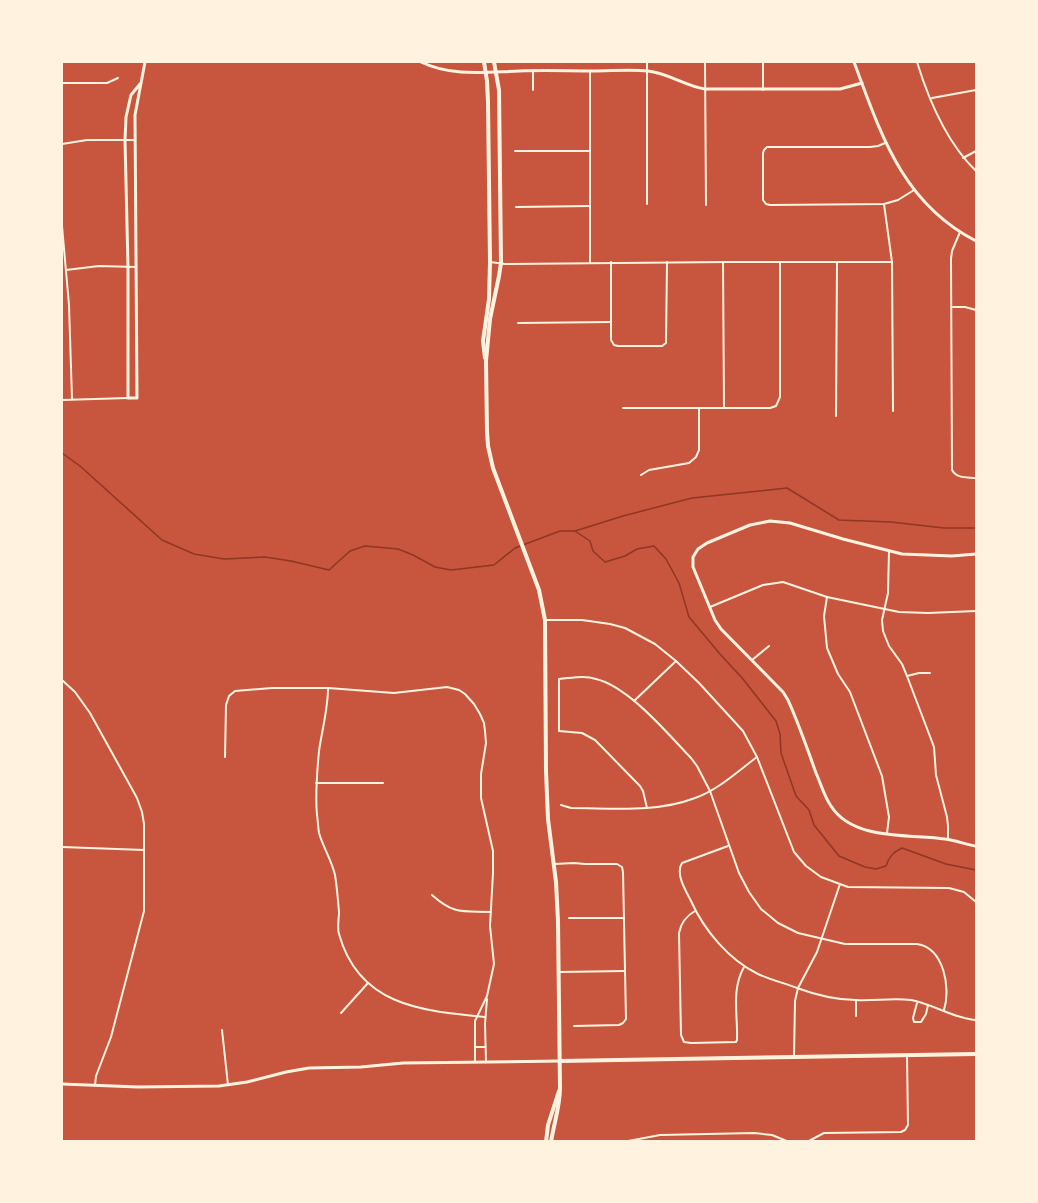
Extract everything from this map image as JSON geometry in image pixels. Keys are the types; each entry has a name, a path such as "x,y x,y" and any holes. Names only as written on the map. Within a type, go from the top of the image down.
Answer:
{"main road":[{"path":"484,62 488,102 490,262 489,299 483,340 486,361"},
{"path":"494,62 499,90 501,263 489,326 486,361 488,446 493,468 542,600 545,620 548,819 558,921 561,1088 551,1142"},
{"path":"560,1061 976,1054"},
{"path":"546,1142 550,1118 561,1088"}],"street":[{"path":"62,400 137,398 134,140 135,115 145,62"},
{"path":"421,62 446,71 473,73 647,71 692,87 705,89 840,88 862,83"},
{"path":"647,62 647,204"},
{"path":"705,62 706,205"},
{"path":"763,62 763,90"},
{"path":"854,62 885,142 899,168 914,190 933,211 976,241"},
{"path":"917,62 945,130 963,158 976,171"},
{"path":"532,71 533,90"},
{"path":"590,71 590,263"},
{"path":"62,83 107,83 118,78"},
{"path":"128,398 125,140 126,117 131,95 140,84"},
{"path":"931,98 976,90"},
{"path":"62,144 87,140 134,140"},
{"path":"885,142 870,147 766,148 763,153 763,198 766,204 770,205 884,204 898,200 914,190"},
{"path":"515,151 590,151"},
{"path":"963,158 976,151"},
{"path":"884,204 892,262 893,411"},
{"path":"516,207 590,206"},
{"path":"62,226 69,305 72,399"},
{"path":"960,232 951,259 952,470 959,476 976,478"},
{"path":"490,262 892,262"},
{"path":"611,262 611,340 616,346 665,345 667,340 667,262"},
{"path":"723,262 724,408"},
{"path":"623,408 770,408 776,406 779,400 780,262"},
{"path":"836,416 837,262"},
{"path":"66,270 99,266 136,267"},
{"path":"952,307 976,310"},
{"path":"518,323 611,322"},
{"path":"641,475 649,470 689,463 696,458 699,450 699,408"},
{"path":"976,554 929,556 889,551 843,540 790,523 770,521 750,525 707,543 698,549 693,557 693,567 721,629 783,692 788,700 822,788 837,814 849,824 863,830 916,838 948,839 976,846"},
{"path":"889,551 888,592 884,609 883,631 902,664 934,747 936,775 947,817 948,839"},
{"path":"710,607 763,585 783,582 827,597 884,609 928,613 976,611"},
{"path":"827,597 824,616 827,648 838,674 850,692 882,776 889,817 887,833"},
{"path":"545,620 582,620 625,628 655,644 676,661 742,731 757,757 794,852 806,867 821,877 848,887 949,888 964,892 976,902"},
{"path":"752,660 769,646"},
{"path":"634,700 676,661"},
{"path":"907,676 919,672 930,673"},
{"path":"647,808 644,791 611,754 595,740 582,733 559,731 559,680 578,677 594,678 621,690 634,700 691,758 710,791 739,873 761,909 778,923 798,933 845,944 926,946 935,953 945,979 948,995 944,1010"},
{"path":"62,680 75,692 90,713 133,789 144,824 144,911 113,1030 96,1076 95,1085"},
{"path":"328,688 316,783 316,806 319,832 335,874 339,913 338,931 351,961 368,983 390,998 431,1010 485,1017"},
{"path":"225,758 227,699 232,692 240,690 328,688 394,693 449,688 459,690 470,699 484,723 486,743 481,774 481,798 493,851 491,936 494,964 485,1017 486,1062"},
{"path":"561,805 571,808 647,808 678,803 710,791 757,757"},
{"path":"316,783 383,783"},
{"path":"729,846 680,864 679,868 683,885 695,911 713,936 744,966 776,982 822,995 856,1000 896,999 917,1002 976,1020"},
{"path":"62,847 144,850"},
{"path":"554,864 573,862 617,864 622,867 623,872 626,1017 619,1025 574,1026"},
{"path":"794,1056 795,1001 798,988 817,952 840,884"},
{"path":"432,895 454,910 491,912"},
{"path":"695,911 687,916 679,933 681,1035 684,1042 735,1042 737,1038 736,988 744,966"},
{"path":"569,918 624,918"},
{"path":"559,972 625,971"},
{"path":"341,1013 368,983"},
{"path":"475,1062 475,1021 487,996"},
{"path":"856,1000 856,1016"},
{"path":"917,1002 913,1018 917,1023 923,1020 928,1005"},
{"path":"222,1030 228,1085"},
{"path":"475,1047 485,1047"},
{"path":"807,1142 824,1133 902,1132 905,1130 908,1125 907,1055"},
{"path":"62,1142 62,1084 169,1087 228,1085 309,1068 368,1067 403,1063 560,1061"},
{"path":"623,1142 660,1135 754,1133 776,1135 789,1142"}],"waterway":[{"path":"62,453 80,466 162,540 194,554 224,559 265,557 329,570 350,551 365,546 398,549 435,567 451,570 494,565 515,548 560,531 575,531 692,498 787,488 839,520 891,522 944,528 976,528"},
{"path":"575,531 590,541 593,551 605,562 625,556 637,549 654,546 666,559 679,583 689,617 776,721 780,734 781,753 796,796 809,810 814,825 839,856 876,869 886,866 892,855 902,848 946,864 976,870"}]}
